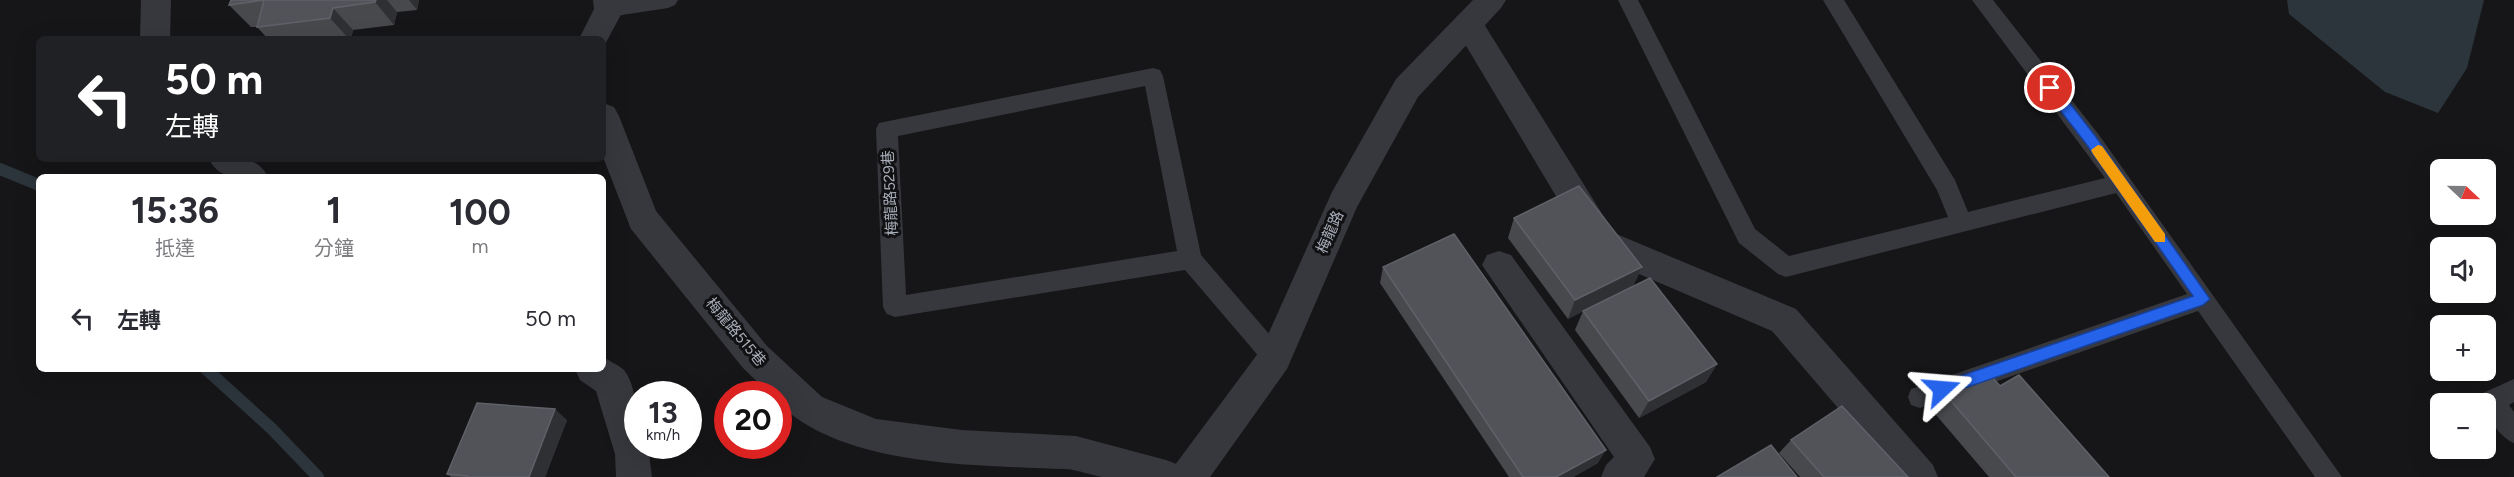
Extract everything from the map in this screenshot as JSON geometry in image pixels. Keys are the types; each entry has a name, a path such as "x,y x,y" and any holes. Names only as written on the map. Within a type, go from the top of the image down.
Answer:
{"street":[{"path":"155,36 156,0"},
{"name":"梅龍路","path":"1188,477 1275,358 1343,202 1407,88 1491,0"},
{"path":"595,36 609,5"},
{"path":"1468,24 1602,243 1784,320 1920,477"},
{"name":"梅龍路515巷","path":"606,124 643,219 754,357 809,409 875,436 962,447 1076,453 1166,477"},
{"path":"230,162 248,174"},
{"path":"1499,265 1637,459 1619,477"},
{"path":"597,372 611,381 633,454 634,477"}],"lane":[{"path":"609,5 668,0"},
{"path":"1628,0 1747,236 1786,267 2121,183"},
{"path":"1833,0 1947,187 1961,222"},
{"path":"1982,0 2121,183 2330,477"},
{"name":"梅龍路529巷","path":"1190,259 895,307 887,129 1153,76 1190,259 1275,358"},
{"path":"1920,397 2203,299"},
{"path":"2514,390 2492,401 2514,432"}],"shaded area":[{"path":"2287,0 2484,0 2467,68 2438,113 2385,92 2289,14"}],"building":[{"path":"231,0 264,0 229,5"},
{"path":"264,0 376,0 333,8 330,18 257,27"},
{"path":"1579,186 1642,267 1575,300 1514,218"},
{"path":"1454,234 1606,450 1556,477 1523,477 1383,267"},
{"path":"1650,278 1717,364 1649,401 1583,311"},
{"path":"1987,371 2000,386 2019,375 2109,477 2016,477 1946,395"},
{"path":"477,403 555,409 529,477 467,477 447,474"},
{"path":"1842,406 1908,477 1824,477 1791,440"},
{"path":"1771,445 1797,477 1717,477"}],"waterway":[{"path":"0,169 36,184"},
{"path":"209,372 272,429 318,477"}],"slow traffic":[{"path":"2098,150 2160,238"}],"route":[{"path":"1942,389 2203,299 2091,141 2050,88"}]}
